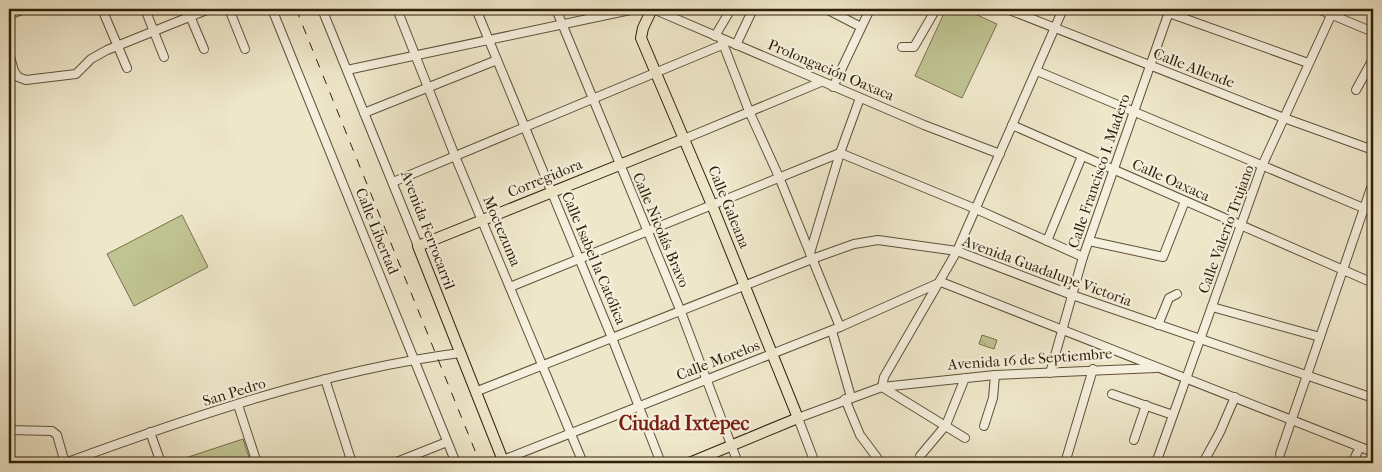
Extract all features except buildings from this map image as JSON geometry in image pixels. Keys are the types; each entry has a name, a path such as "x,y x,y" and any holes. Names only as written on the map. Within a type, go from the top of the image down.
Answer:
{"main road":[{"name":"Calle Galeana","path":"653,9 643,28 642,38 798,418"},
{"name":"Corregidora","path":"418,246 684,139"},
{"name":"Avenida Ferrocarril","path":"418,246 504,461"},
{"name":"Avenida 16 de Septiembre","path":"689,463 798,418"}],"street":[{"path":"102,9 116,46 127,68"},
{"path":"144,9 164,57"},
{"path":"187,9 204,49"},
{"path":"9,53 14,71 18,77 26,80 76,74 97,55 209,9"},
{"path":"229,9 245,49"},
{"name":"Calle Libertad","path":"272,9 456,463"},
{"name":"Avenida Ferrocarril","path":"322,9 418,246"},
{"name":"Moctezuma","path":"397,9 414,56 583,463"},
{"name":"Calle Isabel la Católica","path":"476,9 612,338 661,463"},
{"name":"Calle Nicolás Bravo","path":"556,9 594,97 619,165 681,312 738,463"},
{"path":"347,70 636,9"},
{"name":"Prolongación Oaxaca","path":"653,9 720,40 736,44 821,82 1000,154"},
{"path":"731,9 720,40 779,177 840,327"},
{"path":"736,44 752,9"},
{"path":"826,9 861,27"},
{"path":"833,87 870,9"},
{"path":"902,47 914,47 936,9"},
{"name":"Calle Allende","path":"1007,9 1284,118 1373,150"},
{"path":"966,438 882,386 884,377 957,252 1063,9"},
{"path":"1318,9 1333,12 1373,32"},
{"path":"9,15 20,10"},
{"path":"1170,11 1308,63"},
{"name":"Calle Francisco I. Madero","path":"1050,373 1083,257 1170,11"},
{"name":"Calle Valerio Trujano","path":"1156,463 1262,166 1333,12"},
{"path":"393,182 526,128 656,71 720,40"},
{"path":"1356,90 1373,59"},
{"path":"364,113 497,60"},
{"path":"1037,71 1135,110 1373,212"},
{"path":"684,139 821,82"},
{"path":"811,256 840,153 860,98"},
{"name":"Calle Oaxaca","path":"1012,125 1373,283"},
{"path":"510,287 840,153 976,209 1083,257"},
{"path":"1047,241 1082,156"},
{"path":"1280,454 1373,182"},
{"path":"1089,241 1163,257 1184,200"},
{"name":"Avenida Guadalupe Victoria","path":"475,392 744,287 811,256 854,244 878,240 957,252 1072,296 1373,398"},
{"path":"941,282 1160,368"},
{"name":"Calle Morelos","path":"504,461 639,405 832,331 941,282"},
{"path":"1158,325 1169,298 1177,294"},
{"path":"1212,307 1320,337"},
{"path":"832,331 848,398 860,435 881,463"},
{"name":"San Pedro","path":"65,463 150,432 345,373 460,353"},
{"name":"Avenida 16 de Septiembre","path":"798,418 882,386 996,375 1093,369 1160,368 1373,452"},
{"path":"1064,463 1093,369"},
{"path":"984,426 996,375"},
{"path":"920,456 931,446 946,425 965,378"},
{"path":"326,379 352,463"},
{"path":"1112,394 1173,415"},
{"path":"1203,463 1220,432 1234,397"},
{"path":"238,406 257,463"},
{"path":"1134,440 1146,406"},
{"path":"798,418 815,463"},
{"path":"9,430 35,432 45,430 57,435 65,463"},
{"path":"150,432 161,463"},
{"path":"394,463 448,442"},
{"path":"1352,463 1360,447"},
{"path":"1113,463 1129,463"}],"green space":[{"path":"946,9 964,9 997,24 962,98 915,76"},
{"path":"182,215 208,267 134,306 107,254"},
{"path":"982,335 997,340 994,349 979,344"},
{"path":"243,439 251,463 170,463"}],"railway":[{"path":"296,9 480,463"}],"district":[{"name":"Ciudad Ixtepec","path":"684,423"}]}
